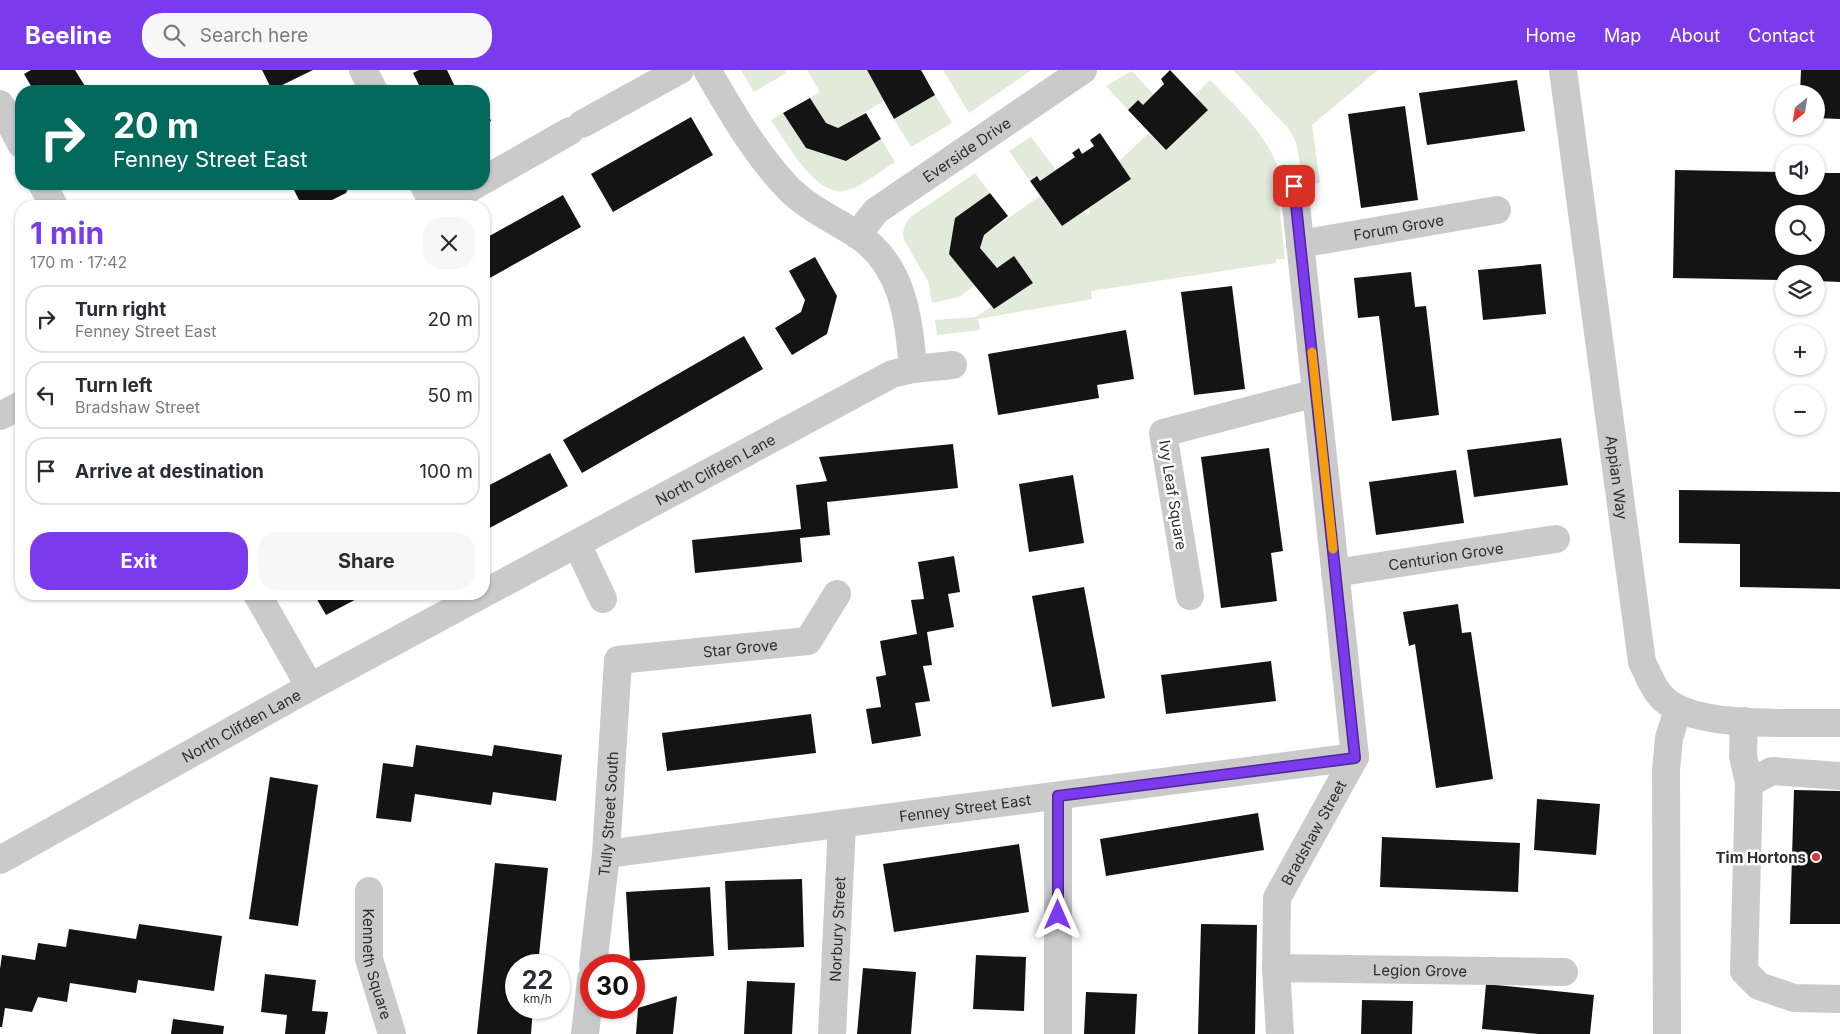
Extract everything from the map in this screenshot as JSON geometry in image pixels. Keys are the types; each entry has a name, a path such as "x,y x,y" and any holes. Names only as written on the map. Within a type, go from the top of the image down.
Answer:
{"street":[{"path":"363,70 371,85"},
{"path":"490,177 680,70"},
{"path":"707,70 771,169 791,191 810,206 858,235 882,258 893,273 903,298 909,326 913,369"},
{"name":"Everside Drive","path":"858,235 876,211 1083,70"},
{"name":"Appian Way","path":"1563,70 1642,662 1655,689 1665,701 1678,710 1700,717 1840,723"},
{"path":"0,104 14,145"},
{"path":"1294,186 1355,758"},
{"path":"447,200 467,190"},
{"name":"Forum Grove","path":"1300,244 1497,210"},
{"name":"North Clifden Lane","path":"490,591 892,374 913,369 953,365"},
{"name":"Ivy Leaf Square","path":"1190,596 1163,433 1316,393"},
{"path":"0,416 15,408"},
{"name":"Centurion Grove","path":"1335,573 1556,539"},
{"path":"577,544 603,599"},
{"name":"Star Grove","path":"618,660 808,641 837,594"},
{"path":"260,600 310,687"},
{"name":"North Clifden Lane","path":"0,860 310,687 472,600"},
{"name":"Tully Street South","path":"594,954 606,854 618,660"},
{"path":"1666,1034 1666,770 1669,738 1678,710"},
{"path":"1744,720 1743,756 1749,783 1744,971 1759,986 1794,998 1840,999"},
{"name":"Fenney Street East","path":"606,854 1355,758"},
{"name":"Bradshaw Street","path":"1280,1034 1276,968 1278,898 1355,758"},
{"path":"1749,783 1772,772 1840,776"},
{"path":"1058,796 1058,1034"},
{"name":"Norbury Street","path":"832,1034 842,824"},
{"name":"Kenneth Square","path":"369,891 369,960 392,1034"},
{"name":"Legion Grove","path":"1276,968 1564,972"},
{"path":"585,1034 587,1019"}],"green space":[{"path":"741,70 784,70 786,73 754,92"},
{"path":"807,70 867,70 884,101 838,128 826,123 810,98 820,92"},
{"path":"943,70 1032,70 969,113"},
{"path":"1233,70 1378,70 1312,125 1320,183 1304,186 1296,142 1288,128"},
{"path":"1132,71 1154,95 1143,105 1137,100 1128,110 1106,86"},
{"path":"1210,80 1255,128 1265,142 1280,171 1284,188 1278,196 1285,259 1276,259 1276,263 1091,291 1092,299 978,319 980,330 937,335 935,320 976,317 992,306 995,309 1033,283 1014,256 997,268 980,248 984,235 1040,196 1062,226 1084,211 1087,215 1090,212 1087,209 1131,179 1119,161 1149,133 1166,150 1207,110 1194,96"},
{"path":"935,95 952,123 911,147 894,119"},
{"path":"783,113 806,148 846,161 881,139 895,162 857,186 844,191 833,190 822,185 802,165 771,120"},
{"path":"1031,137 1056,170 1040,181 1036,176 1030,181 1009,151"},
{"path":"975,173 990,193 955,218 975,285 959,297 932,303 928,281 904,240 904,227 912,216"}],"building":[{"path":"31,70 75,70 84,85 30,85 24,74"},
{"path":"262,70 313,70 282,85 270,85"},
{"path":"419,70 447,70 454,85 419,85 413,73"},
{"path":"867,70 921,70 935,95 894,119"},
{"path":"1170,70 1208,110 1166,150 1128,110 1138,100 1143,105 1164,84 1161,79"},
{"path":"1801,70 1840,70 1840,119 1825,118 1825,85 1800,85"},
{"path":"1517,80 1525,131 1427,145 1419,93"},
{"path":"810,98 826,123 838,128 866,113 881,139 846,161 806,148 783,113"},
{"path":"1405,106 1418,200 1361,208 1348,114"},
{"path":"691,117 713,155 613,212 591,174"},
{"path":"1100,133 1131,179 1062,226 1030,181 1037,176 1040,181 1075,157 1072,153 1079,148 1082,154 1094,146 1090,140"},
{"path":"1675,170 1775,172 1775,195 1825,195 1825,173 1840,173 1840,282 1825,281 1825,265 1775,265 1775,280 1673,278"},
{"path":"294,190 347,190 346,193 332,200 299,200"},
{"path":"990,193 1008,216 984,235 980,248 997,268 1014,256 1033,283 994,309 949,254 955,218"},
{"path":"563,195 581,227 490,278 490,236"},
{"path":"815,257 837,296 827,334 792,355 775,328 801,312 805,300 789,271"},
{"path":"1541,264 1546,314 1483,320 1478,270"},
{"path":"1411,272 1415,307 1426,306 1439,415 1392,421 1379,316 1358,318 1354,278"},
{"path":"1232,286 1245,389 1194,395 1181,292"},
{"path":"1126,330 1134,379 1097,385 1099,398 998,415 988,354"},
{"path":"744,336 763,369 582,473 563,440"},
{"path":"1561,438 1568,485 1474,497 1467,450"},
{"path":"953,444 958,488 827,502 830,535 800,538 802,562 695,573 692,540 801,529 796,485 827,481 819,457"},
{"path":"1269,448 1283,551 1271,553 1277,601 1221,608 1201,457"},
{"path":"550,453 568,486 490,528 490,485"},
{"path":"1456,470 1464,523 1376,535 1369,482"},
{"path":"1073,475 1084,543 1029,552 1019,484"},
{"path":"1679,490 1840,492 1840,589 1740,587 1740,544 1679,543"},
{"path":"954,556 960,592 948,594 954,627 927,632 932,665 923,666 930,701 915,703 921,736 872,744 866,709 881,707 876,677 886,675 880,641 917,634 911,600 924,599 918,562"},
{"path":"1084,587 1105,698 1052,707 1032,596"},
{"path":"317,600 355,600 326,615"},
{"path":"1458,604 1462,633 1471,632 1493,779 1436,788 1415,644 1409,646 1403,612"},
{"path":"1271,661 1276,701 1166,714 1161,675"},
{"path":"811,714 816,753 667,771 662,733"},
{"path":"416,745 492,756 494,745 562,755 556,801 493,792 491,805 415,794 411,822 376,818 383,763 413,767"},
{"path":"270,777 318,785 298,926 249,919"},
{"name":"Tim Hortons","path":"1794,790 1840,791 1840,924 1790,924"},
{"path":"1537,799 1600,804 1596,855 1534,850"},
{"path":"1258,813 1264,850 1106,876 1100,839"},
{"path":"1382,837 1520,843 1518,892 1380,887"},
{"path":"1019,844 1029,912 894,932 883,864"},
{"path":"495,863 548,868 539,954 505,954 505,1019 532,1019 531,1034 477,1034"},
{"path":"802,879 804,947 728,950 725,881"},
{"path":"710,887 714,956 645,960 645,954 630,954 626,892"},
{"path":"139,924 222,936 214,991 138,980 136,993 70,983 67,1002 38,997 32,1012 5,1008 2,1027 0,1027 0,969 2,955 35,960 38,943 66,947 69,929 136,939"},
{"path":"1201,924 1257,925 1255,1034 1198,1034"},
{"path":"976,955 1026,957 1024,1011 973,1009"},
{"path":"863,968 916,972 911,1034 857,1034"},
{"path":"265,974 316,980 312,1011 328,1012 325,1034 285,1034 287,1015 261,1012"},
{"path":"747,981 795,983 792,1034 744,1034"},
{"path":"1486,984 1594,995 1590,1034 1539,1034 1482,1029"},
{"path":"1086,992 1137,994 1135,1034 1084,1034"},
{"path":"677,996 673,1034 636,1034 637,1019 645,1019 645,1006"},
{"path":"1362,1000 1413,1001 1412,1034 1361,1034"},
{"path":"173,1019 224,1026 223,1034 171,1034"}],"slow traffic":[{"path":"1312,352 1333,549"}],"place":[{"name":"Tim Hortons","path":"1816,857"}],"route":[{"path":"1058,915 1058,796 1355,758 1294,186"}]}
